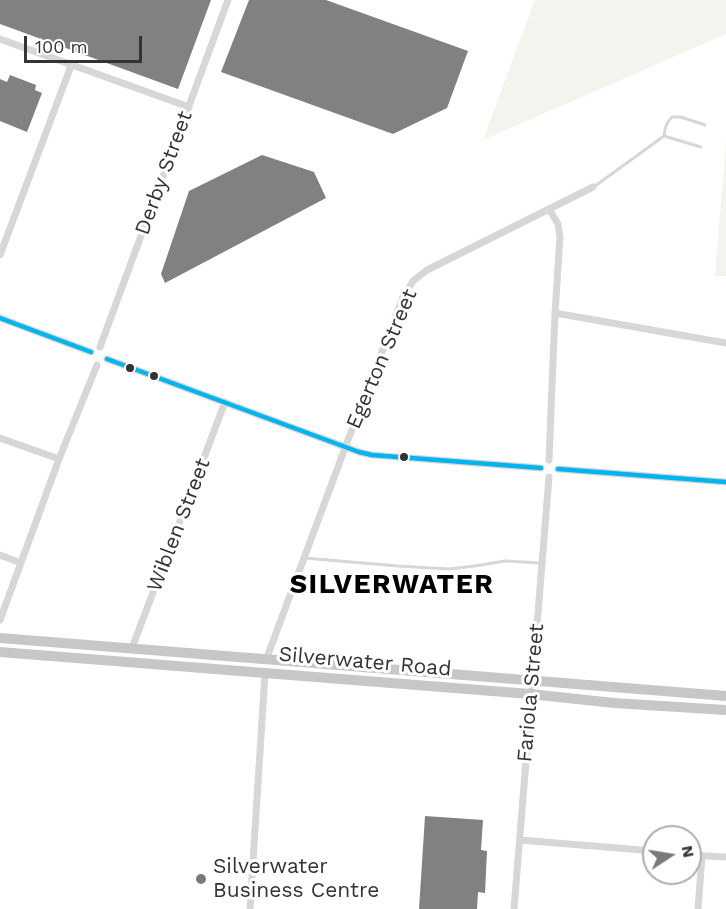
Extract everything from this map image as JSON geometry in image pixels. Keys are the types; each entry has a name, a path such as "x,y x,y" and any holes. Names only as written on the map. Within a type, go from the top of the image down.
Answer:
{"highway":[{"name":"Silverwater Road","path":"0,638 726,696"},
{"name":"Silverwater Road","path":"0,652 530,694 614,703 726,710"}],"street":[{"name":"Derby Street","path":"100,347 228,0"},
{"path":"0,39 189,107"},
{"path":"0,255 70,66"},
{"name":"Egerton Street","path":"266,660 403,297 413,281 427,270 593,187"},
{"path":"549,209 560,231 549,460"},
{"path":"555,313 726,343"},
{"path":"0,318 91,352"},
{"path":"100,347 107,351 107,359 102,364 97,364 91,360 91,352 94,348 100,347"},
{"path":"107,359 372,455 541,468"},
{"path":"0,620 59,459 97,364"},
{"name":"Wiblen Street","path":"132,648 225,402"},
{"path":"0,438 59,459"},
{"path":"549,460 542,463 541,468 544,475 549,477 556,474 558,469"},
{"path":"549,460 556,464 558,469"},
{"path":"558,469 726,482"},
{"name":"Fariola Street","path":"514,909 549,477"},
{"path":"0,555 21,562"},
{"path":"250,909 265,673"},
{"path":"520,840 642,850"},
{"path":"702,856 726,857"},
{"path":"698,909 700,885"}],"lane":[{"path":"593,187 664,136 666,122 672,117 681,117 705,125"},
{"path":"664,136 701,147"},
{"path":"304,558 449,569 505,561 541,563"}],"shaded area":[{"path":"535,0 726,0 726,34 483,140"},
{"path":"726,140 726,276 715,276"}],"building":[{"path":"0,0 211,0 178,89 0,24"},
{"path":"249,0 326,0 468,51 447,108 393,134 221,72"},
{"path":"10,75 36,85 35,90 42,93 27,132 0,121 0,79 7,82"},
{"path":"262,155 314,172 326,198 165,283 161,274 189,191"},
{"path":"425,816 483,820 481,850 487,851 485,893 478,892 477,909 419,909"}],"transit line":[{"path":"0,318 91,352"},
{"path":"107,359 359,452 372,455 541,468"},
{"path":"558,469 726,482"}],"place":[{"name":"Silverwater Business Centre","path":"201,879"}],"district":[{"name":"SILVERWATER","path":"392,585"}]}
